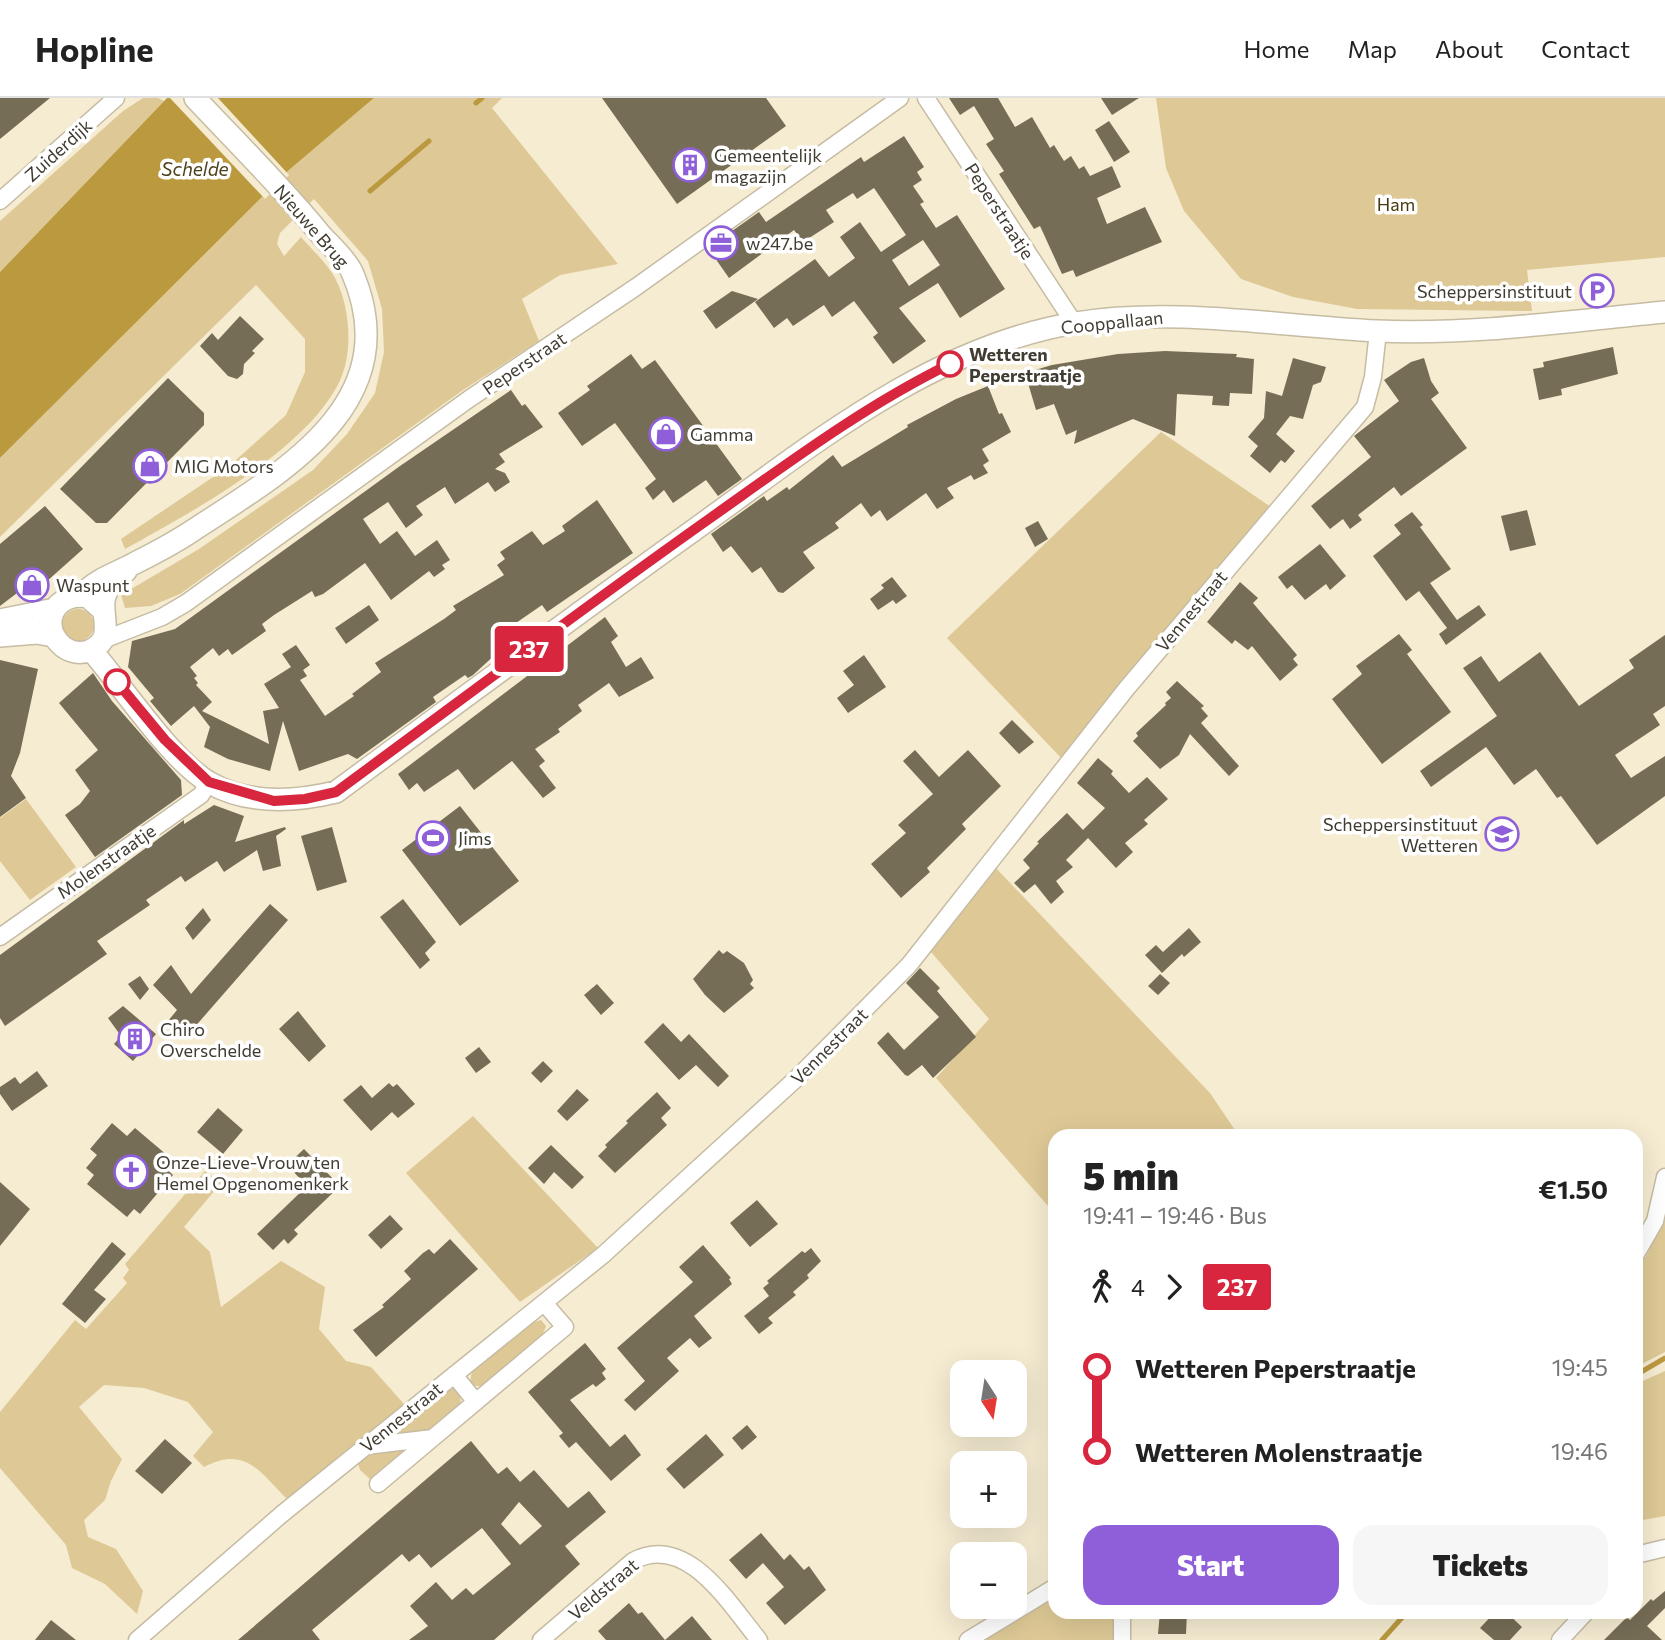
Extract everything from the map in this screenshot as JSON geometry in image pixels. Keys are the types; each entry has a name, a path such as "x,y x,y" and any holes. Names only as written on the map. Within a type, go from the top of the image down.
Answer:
{"street":[{"name":"Zuiderdijk","path":"0,201 115,98"},
{"name":"Nieuwe Brug","path":"0,620 55,609 66,599 81,596 101,578 133,564 189,533 300,456 333,422 357,385 366,350 364,312 351,270 314,226 195,98"},
{"name":"Peperstraat","path":"97,645 186,603 469,399 636,287 900,98"},
{"name":"Peperstraatje","path":"926,98 1074,323"},
{"name":"Cooppallaan","path":"97,645 165,740 209,782 274,801 305,799 336,792 614,587 810,447 906,385 979,350 1074,323 1183,315 1261,324 1378,331 1534,325 1665,312"},
{"name":"Vennestraat","path":"137,1640 219,1567 365,1446 545,1304 737,1135 909,965 1127,688 1241,550 1365,407 1373,377 1378,331"},
{"name":"Nieuwe Brug","path":"97,645 105,614 104,600 113,582 133,564"},
{"path":"81,596 94,600 105,614 145,623"},
{"path":"55,609 51,618 53,636 65,649 83,652 97,645"},
{"path":"0,636 37,633 53,636"},
{"name":"Molenstraatje","path":"0,937 201,795 209,782"},
{"path":"1643,1242 1655,1221 1665,1177"},
{"path":"378,1484 565,1327 545,1304"},
{"path":"454,1375 476,1402"},
{"path":"365,1446 433,1438"},
{"path":"1643,1553 1665,1548"},
{"name":"Veldstraat","path":"541,1640 647,1553 683,1558 706,1577 760,1640"},
{"path":"968,1640 1048,1591"},
{"path":"1122,1619 1122,1640"},
{"path":"1560,1640 1580,1619"}],"green space":[{"path":"143,98 158,98 164,101 0,272 0,221 123,111"},
{"path":"374,98 502,98 492,108 618,264 560,275 522,299 539,341 463,390 180,594 151,606 125,608 121,595 199,549 313,470 347,434 375,393 384,352 382,309 368,261 314,199 280,233 277,244 284,256 301,237 328,268 344,302 348,341 341,378 326,404 304,429 277,453 214,498 125,549 121,539 228,467 286,415 305,372 305,339 256,285 0,537 0,458 289,170"},
{"name":"Ham","path":"1156,98 1665,98 1665,257 1527,270 1532,311 1357,309 1293,297 1241,279 1184,211 1166,168"},
{"path":"1161,432 1271,507 1189,601 1062,759 947,638"},
{"path":"78,609 89,614 94,625 89,636 78,641 67,636 62,625 67,614"},
{"path":"26,799 76,867 30,900 0,861 0,818"},
{"path":"995,867 1210,1093 1234,1129 1048,1129 1048,1206 936,1078 989,1019 931,952"},
{"path":"473,1116 598,1248 520,1302 406,1173"},
{"path":"205,1171 221,1183 184,1227 210,1252 221,1307 281,1261 325,1287 319,1329 346,1361 371,1367 404,1404 287,1499 260,1471 241,1460 218,1461 204,1467 193,1456 213,1432 188,1402 144,1388 104,1385 79,1407 122,1459 105,1500 84,1520 88,1537 116,1549 143,1591 137,1614 105,1584 72,1568 66,1545 0,1468 0,1412 75,1320 86,1329 127,1283 123,1278 129,1270 125,1264"},
{"path":"1665,1216 1665,1352 1643,1363 1643,1260"},
{"path":"541,1320 546,1326 542,1337 483,1386 473,1386 470,1382 473,1366 524,1325"},
{"path":"1665,1371 1665,1516 1643,1520 1643,1381"},
{"path":"448,1388 456,1389 460,1394 461,1406 426,1434 380,1439"},
{"path":"416,1444 372,1481 360,1470 357,1461 371,1450"},
{"path":"1048,1599 1048,1619 1114,1619 1114,1640 979,1640 1014,1619 1027,1619 1027,1612"}],"water":[{"name":"Schelde","path":"167,98 374,98 289,170 0,458 0,272"}],"pier":[{"path":"170,98 218,98 289,175 265,199"}],"building":[{"path":"0,98 50,98 0,139"},
{"name":"Gemeentelijk magazijn","path":"602,98 766,98 786,126 677,204"},
{"path":"949,98 998,98 1015,127 1032,117 1050,148 1054,145 1064,161 1071,156 1079,169 1084,166 1090,176 1112,166 1121,187 1097,198 1107,224 1145,207 1162,242 1076,277 1073,270 1062,274 1040,226 1034,229 999,174 1004,171 986,144 994,139 974,106 960,115"},
{"path":"1101,98 1139,98 1112,115"},
{"path":"1109,121 1130,152 1114,162 1095,130"},
{"path":"904,136 924,167 917,172 922,180 913,186 924,202 920,204 936,228 957,215 1005,289 960,318 938,283 899,308 926,341 893,364 873,337 878,333 854,301 832,317 824,305 793,326 787,318 774,328 755,302 815,259 829,277 855,258 840,237 860,222 881,252 906,235 874,188 857,199 853,193 826,210 834,222 803,242 794,230 729,278 708,248 759,212 766,222 861,157 864,162","holes":["923,240 940,265 909,286 892,260"]},
{"path":"732,291 758,299 716,329 703,311"},
{"path":"240,316 264,339 252,351 255,353 244,364 243,374 237,379 228,376 200,346 212,333 218,340"},
{"path":"1613,347 1618,374 1561,389 1562,395 1539,400 1533,369 1544,367 1543,362"},
{"path":"1165,351 1237,354 1236,357 1254,359 1252,394 1230,393 1229,406 1212,405 1213,396 1177,394 1175,436 1133,419 1074,444 1077,430 1066,435 1054,404 1036,410 1025,373 1052,365 1118,354"},
{"name":"Gamma","path":"631,354 642,369 655,360 742,479 718,496 706,480 673,503 664,490 653,500 645,488 656,479 615,423 582,446 558,413 590,390 587,386"},
{"path":"1293,358 1326,367 1321,382 1313,385 1303,419 1290,416 1276,434 1295,451 1285,463 1281,460 1270,473 1250,456 1258,446 1248,437 1264,418 1266,391 1282,396"},
{"path":"1424,358 1431,381 1439,393 1431,399 1467,448 1401,496 1394,487 1358,515 1362,520 1350,529 1343,519 1330,529 1311,506 1371,457 1354,436 1399,401 1384,380 1411,362"},
{"path":"168,378 204,413 204,425 107,523 96,523 60,489"},
{"path":"988,386 999,414 1002,413 1011,432 982,449 989,461 983,465 988,473 974,480 971,475 947,488 954,498 937,509 926,493 887,521 880,510 871,517 861,503 835,523 839,528 803,552 815,568 783,593 778,592 761,567 752,573 731,546 723,552 711,534 764,496 767,501 787,487 789,490 833,455 842,467 908,427 907,425 956,399"},
{"path":"511,390 522,406 525,404 543,427 499,454 505,462 495,469 505,473 510,482 495,492 488,482 455,504 445,487 416,506 423,515 406,528 388,502 363,519 380,544 397,531 415,556 437,540 450,560 442,565 445,569 434,577 429,571 391,600 365,563 323,594 315,597 312,591 274,615 262,624 266,631 232,655 228,649 219,656 213,648 190,667 197,676 194,678 198,683 196,685 212,702 202,711 269,744 263,711 279,708 264,684 291,667 282,654 296,645 310,665 303,670 307,676 300,680 325,716 354,696 352,694 381,672 375,663 444,619 456,610 453,606 504,575 497,565 505,559 500,552 532,531 543,545 565,531 562,526 597,500 633,553 547,612 542,605 503,632 511,640 473,675 468,678 465,675 433,697 436,702 357,759 348,754 299,771 283,721 270,771 228,759 204,747 210,727 194,706 171,726 150,701 154,698 128,667 132,641 175,629 400,466"},
{"path":"45,506 83,549 37,590 21,590 0,606 0,544"},
{"path":"1527,510 1536,545 1510,551 1501,516"},
{"path":"1412,512 1451,569 1430,583 1457,620 1479,605 1486,615 1446,645 1439,634 1447,628 1419,591 1406,601 1373,556 1401,534 1394,525"},
{"path":"1038,521 1048,539 1035,547 1025,528"},
{"path":"1320,544 1346,576 1330,590 1326,584 1305,600 1292,585 1287,589 1278,577"},
{"path":"892,577 907,596 896,604 893,600 878,610 870,599 884,588 881,585"},
{"path":"1240,582 1258,598 1253,603 1297,655 1293,659 1298,665 1280,681 1252,646 1248,650 1235,640 1232,644 1207,622"},
{"path":"369,605 379,620 346,644 335,628"},
{"path":"605,617 618,636 611,642 626,667 641,657 654,678 619,697 609,683 578,705 582,711 558,729 560,732 535,749 545,761 539,766 556,788 543,798 512,761 474,790 458,769 424,792 417,783 409,790 398,774"},
{"path":"1399,634 1412,650 1407,654 1451,712 1382,764 1332,699 1362,674 1356,666"},
{"path":"1665,635 1665,706 1653,714 1660,725 1615,755 1631,778 1665,756 1665,796 1597,845 1561,796 1557,798 1536,769 1514,785 1486,747 1431,787 1420,771 1497,716 1463,668 1481,656 1499,682 1540,652 1579,706 1634,668 1629,660"},
{"path":"864,655 886,687 848,713 837,698 854,685 843,671"},
{"path":"0,660 38,669 20,753 11,776 26,798 0,817"},
{"path":"93,673 112,701 181,780 182,795 95,857 65,815 80,804 90,791 75,770 98,750 59,703"},
{"path":"1177,681 1204,706 1201,708 1208,716 1201,723 1239,766 1229,776 1190,734 1179,755 1160,769 1133,741 1138,736 1136,733 1166,705 1171,698 1166,692"},
{"path":"1012,720 1034,742 1019,754 999,733"},
{"path":"915,750 939,777 968,750 1001,786 962,824 966,829 927,868 930,872 901,898 871,864 906,833 898,825 933,794 903,761"},
{"path":"1098,758 1113,771 1111,774 1129,793 1147,777 1168,799 1144,820 1148,824 1125,843 1133,852 1116,868 1088,838 1066,860 1073,867 1056,881 1064,892 1051,904 1035,884 1024,893 1014,883 1030,868 1023,860 1039,843 1037,842 1067,813 1083,830 1105,808 1077,783"},
{"path":"214,805 244,816 235,842 285,827 286,829 276,836 281,866 263,871 257,850 224,872 217,861 185,882 181,876 146,900 150,905 97,941 107,954 5,1026 0,1018 0,955 184,820 184,824"},
{"path":"460,806 519,881 460,926 402,850"},
{"path":"332,827 347,882 317,891 301,836"},
{"path":"403,899 436,942 425,953 430,960 420,969 380,917"},
{"path":"270,904 288,920 186,1037 168,1021 177,1010 153,985 171,965 191,994"},
{"path":"203,908 211,920 193,940 185,928"},
{"path":"1189,928 1201,942 1184,957 1182,954 1162,973 1145,955 1156,945 1163,952"},
{"path":"719,950 723,954 727,951 744,963 753,980 750,984 754,988 724,1013 693,979"},
{"path":"920,968 940,988 937,991 976,1037 933,1078 922,1065 908,1076 905,1075 877,1043 888,1032 904,1050 939,1017 906,983"},
{"path":"1160,974 1170,983 1158,995 1148,986"},
{"path":"140,976 149,989 140,1000 128,984"},
{"path":"597,984 614,1003 601,1015 584,995"},
{"name":"Chiro Overschelde","path":"123,1006 156,1034 133,1061 114,1044 121,1036 108,1018"},
{"path":"298,1011 326,1046 309,1062 279,1029"},
{"path":"663,1023 681,1042 689,1034 729,1076 718,1087 696,1065 679,1080 644,1042"},
{"path":"479,1047 491,1062 476,1073 465,1058"},
{"path":"543,1061 553,1071 541,1083 531,1073"},
{"path":"37,1071 48,1086 12,1111 0,1094 0,1087 15,1077 20,1084"},
{"path":"389,1083 393,1087 397,1084 415,1104 398,1118 392,1112 371,1131 343,1100 361,1085 372,1098"},
{"path":"577,1089 589,1100 567,1121 557,1111"},
{"path":"657,1092 671,1108 661,1118 667,1125 615,1173 598,1156 607,1147 605,1145 628,1123 626,1121"},
{"path":"218,1108 243,1130 223,1154 197,1132"},
{"name":"Onze-Lieve-Vrouw ten Hemel Opgenomenkerk","path":"112,1123 127,1136 135,1128 174,1161 167,1169 173,1175 140,1214 134,1209 127,1217 87,1184 94,1175 86,1168 97,1155 90,1149"},
{"path":"551,1145 584,1177 572,1189 554,1172 544,1184 528,1168"},
{"path":"304,1149 340,1186 294,1230 298,1234 288,1244 284,1239 273,1250 257,1234 307,1186 287,1165"},
{"path":"0,1182 30,1209 0,1246"},
{"path":"757,1200 778,1224 750,1247 730,1223"},
{"path":"390,1215 403,1229 381,1249 368,1235"},
{"path":"450,1239 478,1269 376,1357 353,1330 384,1307 382,1305 411,1279 404,1271 423,1253 429,1249 434,1254"},
{"path":"112,1242 126,1254 94,1290 106,1299 85,1323 62,1304"},
{"path":"703,1245 731,1278 729,1279 732,1284 694,1316 712,1338 699,1348 690,1338 667,1358 679,1371 635,1411 624,1400 645,1381 617,1348 693,1282 679,1267"},
{"path":"811,1248 821,1261 807,1275 809,1278 793,1292 796,1295 768,1318 773,1323 759,1334 744,1316 769,1296 763,1288 769,1283 767,1281 802,1251 805,1253"},
{"path":"585,1343 606,1369 602,1373 606,1379 596,1387 593,1384 570,1400 610,1447 625,1434 641,1455 611,1481 576,1442 569,1448 559,1436 563,1433 528,1392"},
{"path":"747,1425 757,1437 742,1450 732,1438"},
{"path":"706,1434 724,1455 684,1489 666,1469"},
{"path":"165,1439 192,1463 162,1494 135,1471"},
{"path":"471,1441 498,1474 507,1467 520,1482 534,1470 568,1508 589,1491 606,1512 565,1546 580,1564 494,1640 409,1640 428,1626 410,1606 436,1582 452,1600 466,1588 473,1595 511,1564 482,1528 431,1568 419,1554 409,1562 402,1554 312,1630 320,1640 238,1640","holes":["519,1502 542,1526 520,1545 501,1524"]},
{"path":"761,1533 784,1560 790,1554 804,1570 809,1566 826,1590 785,1625 766,1603 784,1587 763,1563 746,1579 729,1560"},
{"path":"1665,1591 1665,1608 1647,1626 1662,1640 1604,1640 1625,1619 1643,1619 1643,1607 1651,1599 1653,1601"},
{"path":"629,1603 638,1614 642,1612 665,1640 606,1640 598,1631"},
{"path":"692,1616 712,1640 665,1640"},
{"path":"1159,1619 1187,1619 1186,1634 1158,1634"},
{"path":"1488,1619 1513,1619 1522,1627 1510,1640 1494,1640 1480,1628"},
{"path":"51,1620 76,1640 35,1640"}],"waterway":[{"path":"476,103 482,98"},
{"path":"370,191 429,141"},
{"path":"1643,1371 1665,1358"},
{"path":"1382,1640 1401,1619"}],"bus line":[{"name":"237","path":"117,682 165,740 209,782 274,801 305,799 336,792 603,595 810,447 906,385 950,364"}],"place":[{"name":"Gemeentelijk magazijn","path":"690,165"},
{"name":"w247.be","path":"721,243"},
{"name":"Scheppersinstituut","path":"1597,291"},
{"name":"Wetteren Peperstraatje","path":"950,364"},
{"name":"Gamma","path":"666,434"},
{"name":"MIG Motors","path":"150,466"},
{"name":"Waspunt","path":"32,585"},
{"name":"Scheppersinstituut Wetteren","path":"1502,834"},
{"name":"Jims","path":"433,838"},
{"name":"Chiro Overschelde","path":"135,1039"},
{"name":"Onze-Lieve-Vrouw ten Hemel Opgenomenkerk","path":"131,1172"}]}
